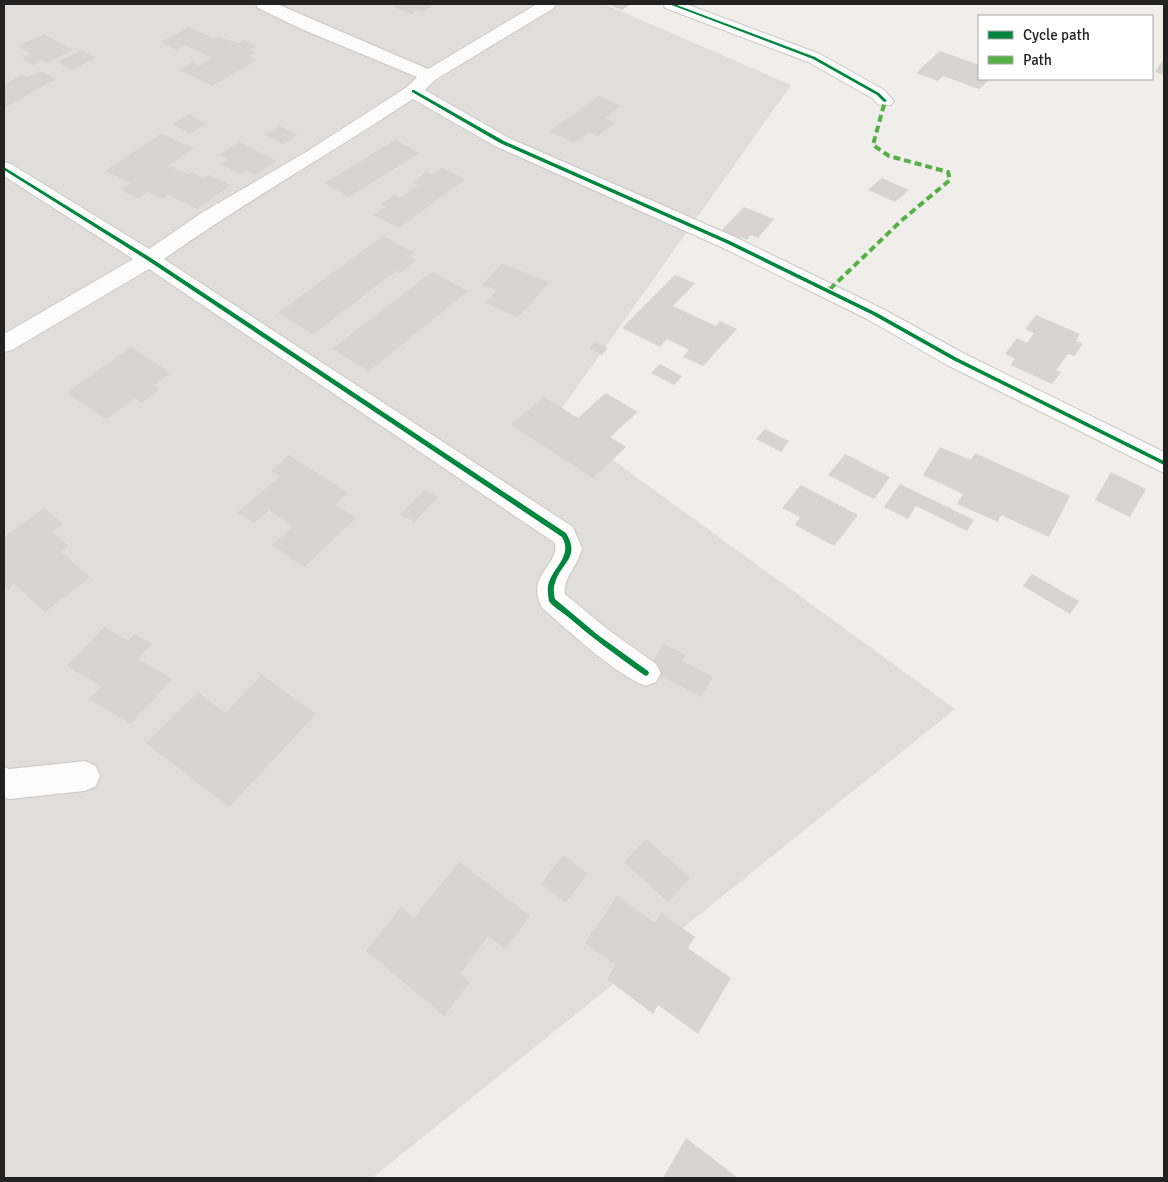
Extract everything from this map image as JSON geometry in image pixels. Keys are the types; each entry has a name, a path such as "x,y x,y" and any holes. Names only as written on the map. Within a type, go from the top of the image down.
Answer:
{"street":[{"path":"264,4 429,76"},
{"path":"4,344 148,259 210,217 313,156 413,91 429,76 548,4"},
{"path":"671,4 814,58 878,94 886,101"},
{"path":"413,91 502,142 728,242 875,314 955,359 1164,464"},
{"path":"4,168 148,259 564,535 569,546 566,558 551,583 552,600 596,637 646,673"},
{"path":"4,782 9,784 85,776"}],"shaded area":[{"path":"4,4 604,4 791,85 555,418 955,709 372,1178 4,1178"}],"building":[{"path":"397,4 435,4 423,12 417,10 412,14 393,7"},
{"path":"607,4 631,4 622,10"},
{"path":"189,27 214,39 218,37 239,43 244,40 257,46 250,50 255,52 248,56 257,60 212,86 179,70 193,62 199,66 212,58 185,45 177,50 161,42"},
{"path":"44,34 73,50 47,63 42,60 33,65 22,58 31,54 18,46"},
{"path":"82,50 96,58 72,70 58,62"},
{"path":"940,51 978,65 978,80 989,80 979,89 943,76 938,81 916,73"},
{"path":"1164,58 1164,75 1155,72"},
{"path":"42,72 56,79 4,108 4,84 22,75 27,77"},
{"path":"599,96 622,106 605,118 615,123 597,136 589,132 574,143 550,131"},
{"path":"189,114 206,124 190,134 172,124"},
{"path":"279,126 298,134 284,144 265,135"},
{"path":"161,134 194,148 168,166 188,174 191,172 204,178 208,175 231,185 197,209 168,195 163,199 148,192 139,198 121,190 131,183 105,171"},
{"path":"395,140 419,153 349,197 325,183"},
{"path":"239,142 276,161 255,175 246,170 239,174 221,164 229,160 219,155"},
{"path":"442,168 465,179 399,228 373,215 385,207 380,205 394,195 400,198 418,185 413,182 426,172 432,175"},
{"path":"882,178 909,190 895,202 868,190"},
{"path":"744,207 774,219 758,238 751,235 747,240 740,237 738,240 720,232"},
{"path":"383,236 415,253 409,257 416,260 400,273 396,271 313,334 278,313"},
{"path":"502,264 550,282 518,317 485,303 497,290 482,285"},
{"path":"432,272 468,291 369,371 332,349"},
{"path":"675,275 695,283 673,306 716,326 720,321 737,329 703,366 683,357 689,350 667,339 660,347 622,328"},
{"path":"1036,315 1080,334 1076,341 1083,344 1074,356 1068,354 1056,370 1061,372 1052,384 1010,365 1015,359 1005,354 1017,338 1027,343 1034,333 1025,329"},
{"path":"595,342 608,348 602,355 589,348"},
{"path":"131,347 171,373 154,385 160,389 141,403 135,398 106,419 67,393"},
{"path":"660,364 682,376 674,385 651,373"},
{"path":"606,393 638,412 610,437 626,447 593,478 511,425 544,397 578,418"},
{"path":"765,429 789,441 781,452 756,439"},
{"path":"940,447 971,460 975,453 1070,496 1049,537 1001,515 998,522 957,504 963,494 923,475"},
{"path":"845,454 890,477 874,499 828,475"},
{"path":"289,455 348,493 335,505 356,518 304,567 272,545 293,526 269,510 254,523 237,513 280,476 271,471"},
{"path":"1111,472 1146,489 1130,517 1095,500"},
{"path":"900,484 974,520 967,531 916,506 908,519 884,507"},
{"path":"801,485 858,515 834,546 795,525 800,517 782,508"},
{"path":"425,490 438,497 414,522 400,514"},
{"path":"44,508 63,524 52,532 69,546 61,552 90,577 45,612 14,584 7,590 4,588 4,537"},
{"path":"1032,574 1079,601 1070,614 1023,586"},
{"path":"104,627 128,641 134,634 152,644 138,659 172,679 131,724 89,699 101,686 67,666"},
{"path":"663,644 686,655 682,661 713,677 701,697 648,669"},
{"path":"262,675 316,714 229,807 146,743 198,692 225,713"},
{"path":"646,839 690,878 668,902 624,862"},
{"path":"563,855 588,874 565,903 541,884"},
{"path":"459,862 530,916 505,949 488,936 460,974 470,982 444,1016 366,951 401,907 414,918"},
{"path":"617,896 655,923 661,913 695,937 688,948 731,978 698,1034 658,1005 653,1014 607,979 616,965 585,943"},
{"path":"686,1138 738,1178 663,1178"}],"marked path":[{"path":"828,291 902,220 950,180 948,172 929,165 889,156 873,145 885,101"}],"cycle path":[{"path":"671,4 814,58 878,94 885,101"},
{"path":"413,91 502,142 728,242 875,314 955,359 1164,463"},
{"path":"4,168 149,259 564,535 568,542 568,554 551,584 552,600 596,637 646,673"}]}
